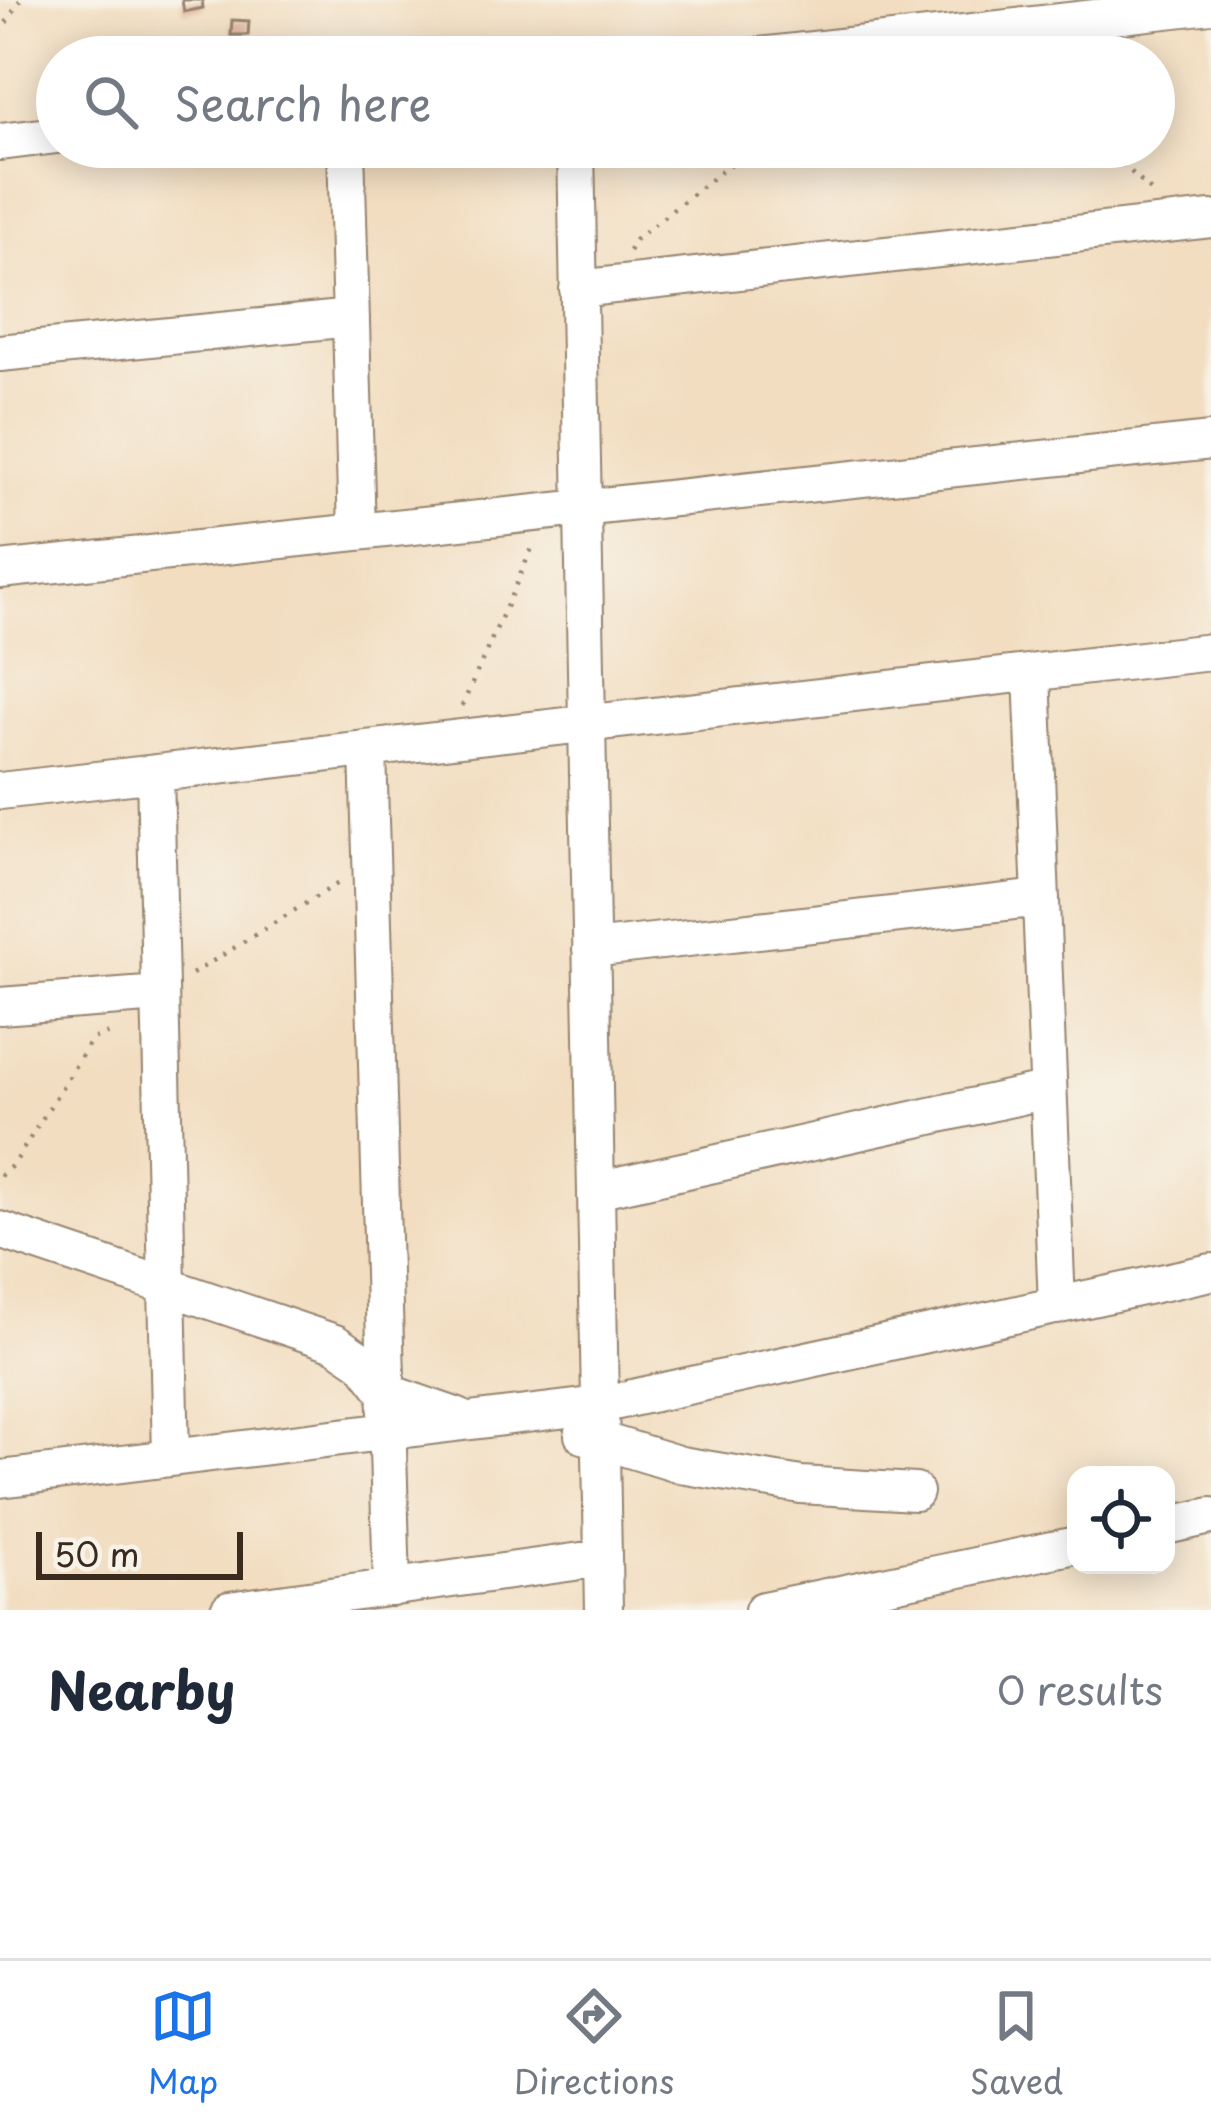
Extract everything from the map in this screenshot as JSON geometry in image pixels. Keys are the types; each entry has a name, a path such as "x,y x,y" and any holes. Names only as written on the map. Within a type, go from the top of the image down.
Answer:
{"street":[{"path":"936,36 1211,5"},
{"path":"0,142 36,138"},
{"path":"347,168 357,532"},
{"path":"579,168 595,287 565,511 587,725 604,1610"},
{"path":"595,287 1211,219"},
{"path":"0,353 351,318"},
{"path":"0,570 1211,441"},
{"path":"0,791 1211,652"},
{"path":"1032,673 1057,1306"},
{"path":"368,749 392,1588"},
{"path":"155,773 171,1457"},
{"path":"591,949 1041,898"},
{"path":"0,1006 160,994"},
{"path":"596,1190 1048,1090"},
{"path":"0,1230 335,1343 363,1362 386,1392 452,1417 600,1423 1057,1306 1211,1272"},
{"path":"0,1478 489,1419"},
{"path":"600,1423 681,1465 801,1485 915,1492"},
{"path":"1175,1524 1211,1516"},
{"path":"763,1610 1067,1547"},
{"path":"230,1610 603,1558"}],"path":[{"path":"0,33 20,0"},
{"path":"595,287 636,239 726,168"},
{"path":"432,742 466,701 565,511"},
{"path":"0,1176 14,1164 92,1039 112,1033 160,994 344,879"}],"building":[{"path":"182,0 202,0 203,8 184,12"},
{"path":"232,20 249,21 248,35 231,35"}]}
